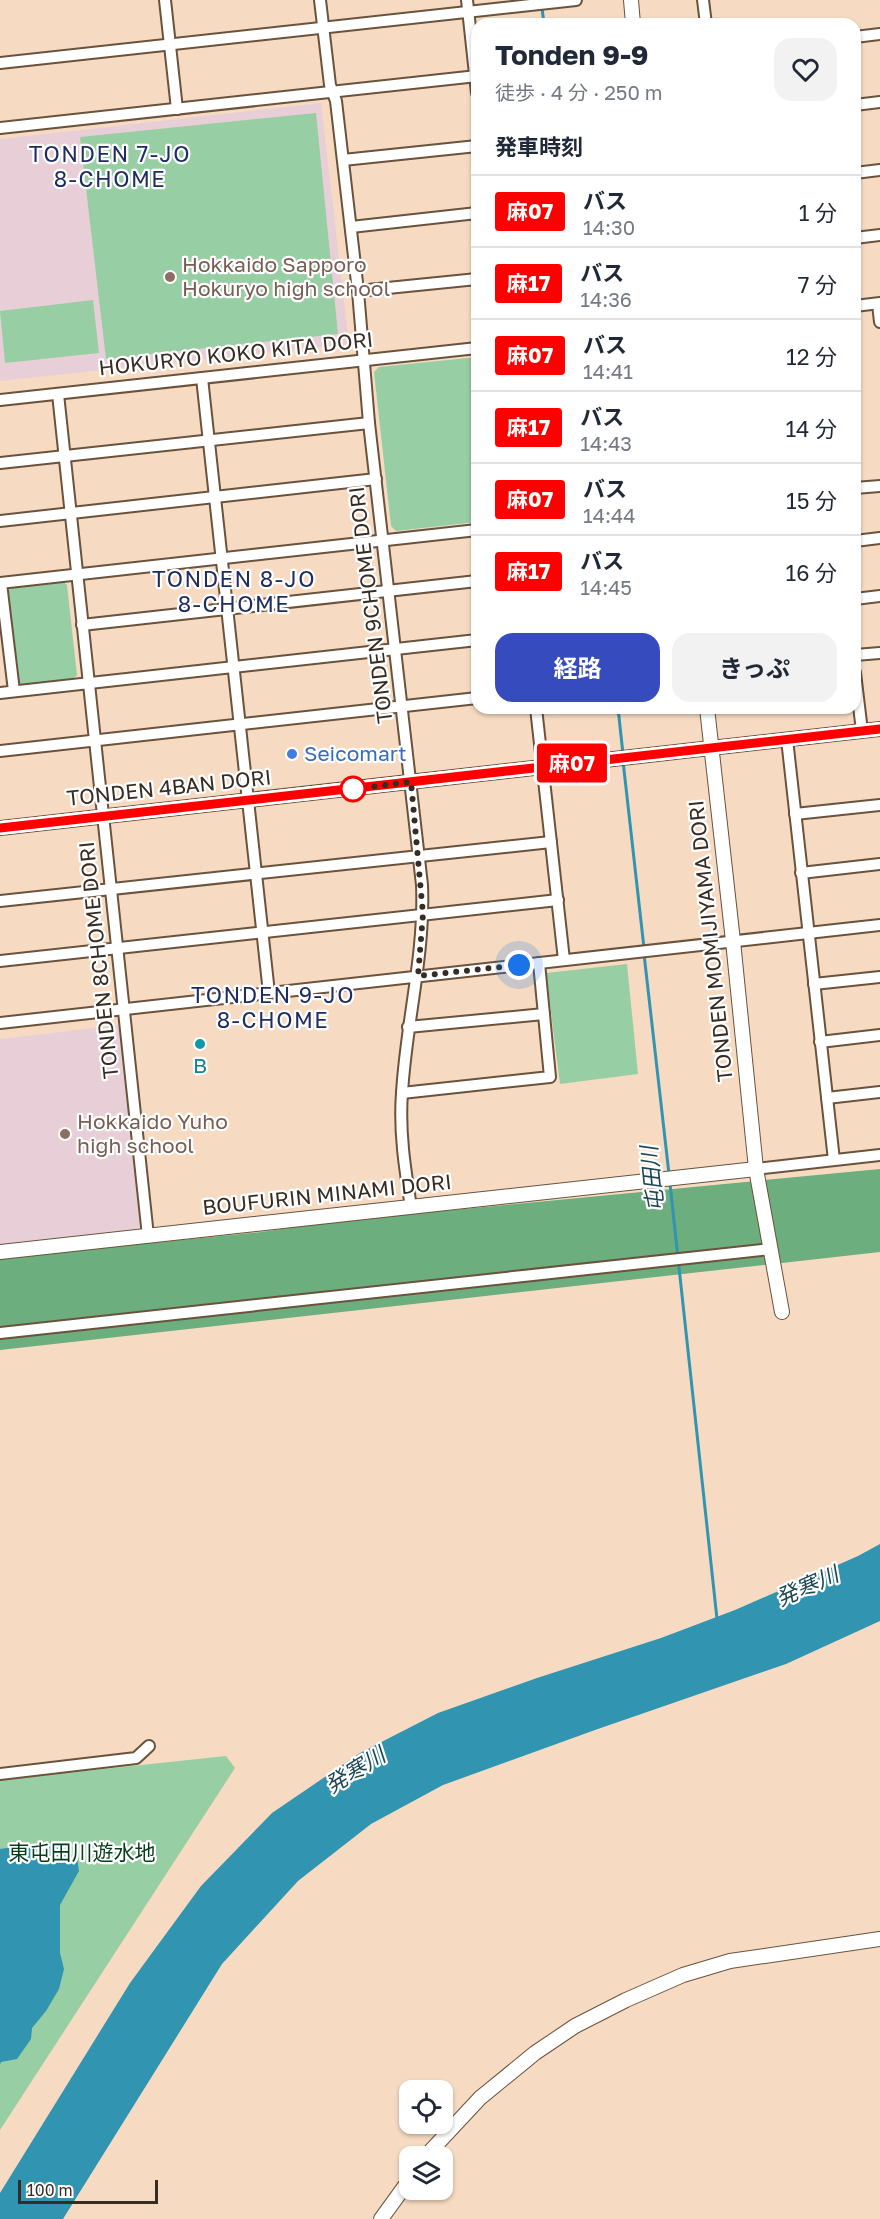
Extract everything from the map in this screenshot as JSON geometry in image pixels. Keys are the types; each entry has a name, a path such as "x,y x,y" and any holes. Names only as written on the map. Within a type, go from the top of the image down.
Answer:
{"street":[{"path":"165,0 177,109"},
{"name":"TONDEN 9CHOME DORI","path":"320,0 336,101 351,227 369,423 419,855 423,914 418,976 408,1028 402,1093 403,1158 411,1207"},
{"path":"467,0 471,36"},
{"path":"0,63 576,0"},
{"path":"631,0 632,18"},
{"path":"703,0 705,18"},
{"path":"861,36 880,34"},
{"path":"0,128 471,78"},
{"path":"861,104 880,102"},
{"path":"343,160 471,147"},
{"path":"861,172 880,170"},
{"path":"351,227 471,214"},
{"path":"861,237 880,235"},
{"path":"358,291 471,280"},
{"path":"861,305 879,303 880,322"},
{"name":"HOKURYO KOKO KITA DORI","path":"0,400 471,349"},
{"path":"202,378 269,993"},
{"name":"TONDEN 8CHOME DORI","path":"58,394 148,1236"},
{"path":"0,463 369,423"},
{"path":"0,521 376,479"},
{"path":"861,488 880,486"},
{"path":"14,691 3,632 0,583 471,532"},
{"path":"861,540 880,538"},
{"path":"82,624 471,581"},
{"path":"861,598 880,596"},
{"path":"0,693 471,641"},
{"path":"861,655 880,653"},
{"path":"0,751 471,699"},
{"path":"537,714 564,960"},
{"name":"TONDEN MOMIJIYAMA DORI","path":"708,714 756,1169 782,1312"},
{"path":"860,714 862,731"},
{"name":"TONDEN 4BAN DORI","path":"0,828 880,729"},
{"path":"787,739 834,1160"},
{"path":"795,814 880,805"},
{"path":"0,901 551,842"},
{"path":"801,873 880,864"},
{"path":"0,961 558,900"},
{"path":"0,1023 880,925"},
{"path":"402,1093 550,1077 539,963"},
{"path":"814,984 880,977"},
{"path":"408,1028 544,1014"},
{"path":"820,1042 880,1035"},
{"path":"827,1098 880,1092"},
{"path":"756,1169 880,1155"},
{"name":"BOUFURIN MINAMI DORI","path":"0,1252 756,1169"},
{"path":"0,1333 771,1249"},
{"path":"0,1774 136,1758 149,1746"},
{"path":"435,2146 480,2098 535,2053 575,2026 626,2000 683,1975 730,1961 880,1939"},
{"path":"381,2219 399,2194"}],"shaded area":[{"name":"Hokkaido Sapporo Hokuryo high school","path":"321,103 349,344 0,381 0,139"},
{"name":"Hokkaido Yuho high school","path":"119,1025 140,1230 0,1246 0,1039"}],"green space":[{"name":"Hokkaido Sapporo Hokuryo high school","path":"316,113 338,334 106,359 80,137"},
{"path":"93,300 99,353 5,363 0,311"},
{"path":"471,358 471,523 396,531 391,526 374,372 379,367"},
{"path":"62,580 67,585 77,675 73,679 21,685 17,681 8,591 12,586"},
{"path":"627,964 638,1074 560,1084 546,973"},
{"path":"880,1169 880,1252 0,1350 0,1258 261,1232 329,1222"},
{"name":"東屯田川遊水地","path":"226,1756 235,1768 0,2130 0,1780"}],"water":[{"name":"発寒川","path":"880,1544 880,1621 786,1664 443,1785 371,1824 298,1881 222,1964 63,2219 0,2219 0,2193 130,1983 201,1886 272,1813 360,1753 438,1713 661,1638 735,1610 858,1556"},
{"path":"50,1842 77,1858 79,1871 60,1905 60,1953 64,1969 59,1989 46,2011 32,2028 31,2039 17,2059 1,2062 0,2065 0,1849"}],"waterway":[{"name":"屯田川","path":"542,8 543,18"},
{"name":"屯田川","path":"619,714 623,754"},
{"name":"屯田川","path":"623,761 644,948"},
{"name":"屯田川","path":"644,954 669,1174"},
{"name":"屯田川","path":"670,1184 717,1619"}],"bus line":[{"name":"麻07","path":"0,828 880,729"}],"place":[{"name":"Hokkaido Sapporo Hokuryo high school","path":"170,277"},
{"name":"Seicomart","path":"292,754"},
{"name":"B","path":"200,1044"},
{"name":"Hokkaido Yuho high school","path":"65,1134"}],"district":[{"name":"TONDEN 7-JO 8-CHOME","path":"110,166"},
{"name":"TONDEN 8-JO 8-CHOME","path":"234,592"},
{"name":"TONDEN 9-JO 8-CHOME","path":"273,1008"}],"route":[{"path":"353,789 411,782 422,885 423,914 418,976 519,965"}]}
